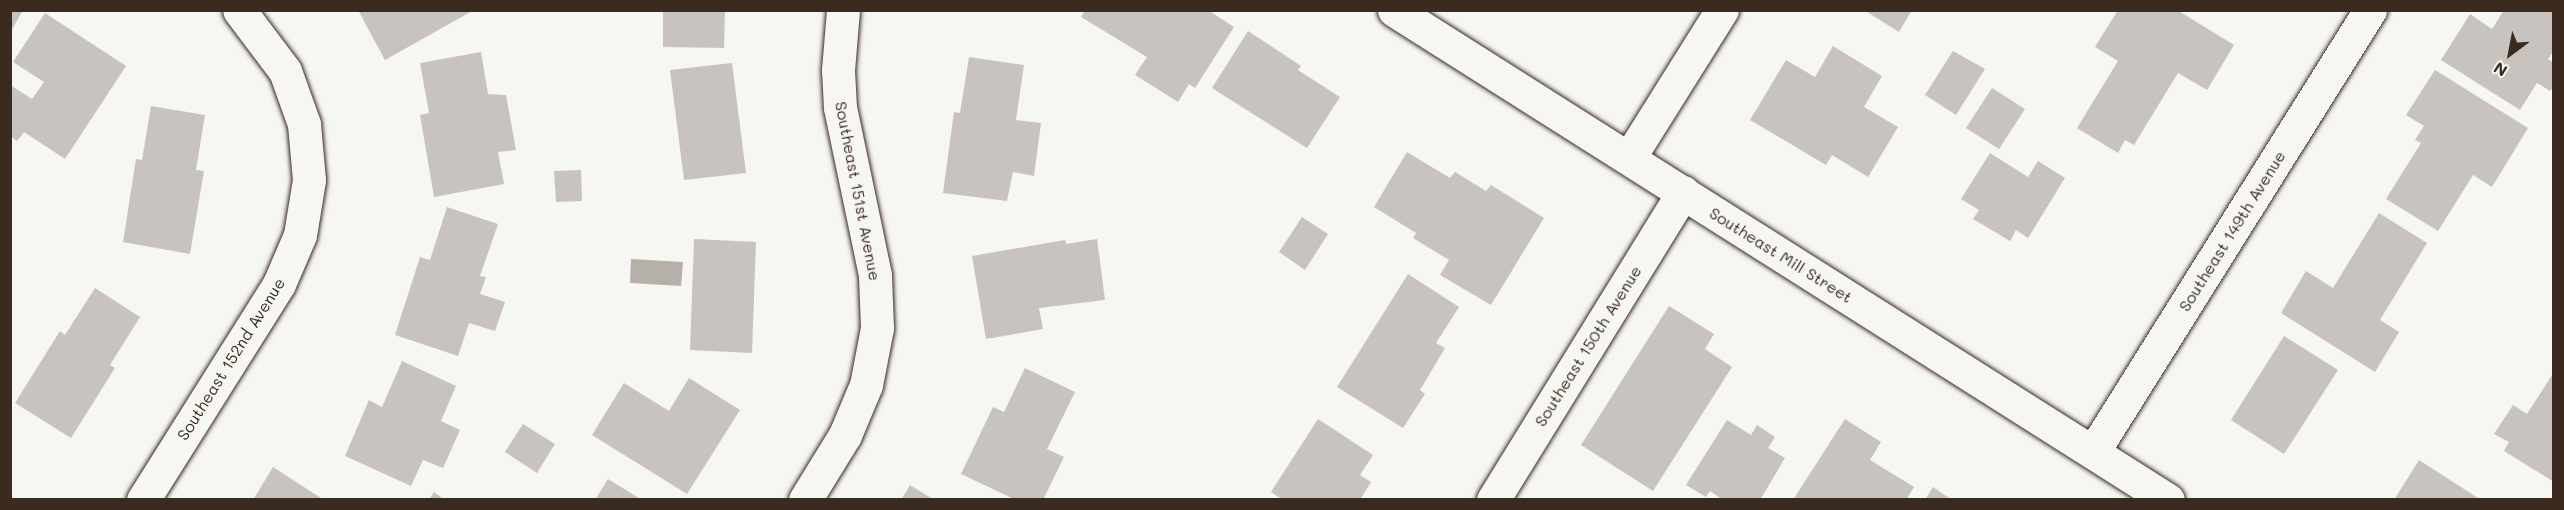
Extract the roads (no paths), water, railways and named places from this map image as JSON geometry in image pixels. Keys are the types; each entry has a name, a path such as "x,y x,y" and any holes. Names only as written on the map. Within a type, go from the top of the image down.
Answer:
{"street":[{"name":"Southeast 152nd Avenue","path":"142,500 279,284 300,235 309,180 304,124 285,71 239,10"},
{"name":"Southeast 151st Avenue","path":"805,500 845,435 862,395 876,328 875,275 840,108 838,70 843,10"},
{"name":"Southeast Mill Street","path":"1394,10 2168,500"},
{"path":"1629,158 1722,10"},
{"name":"Southeast 149th Avenue","path":"2093,452 2370,10"},
{"name":"Southeast 150th Avenue","path":"1493,500 1683,192"}]}
